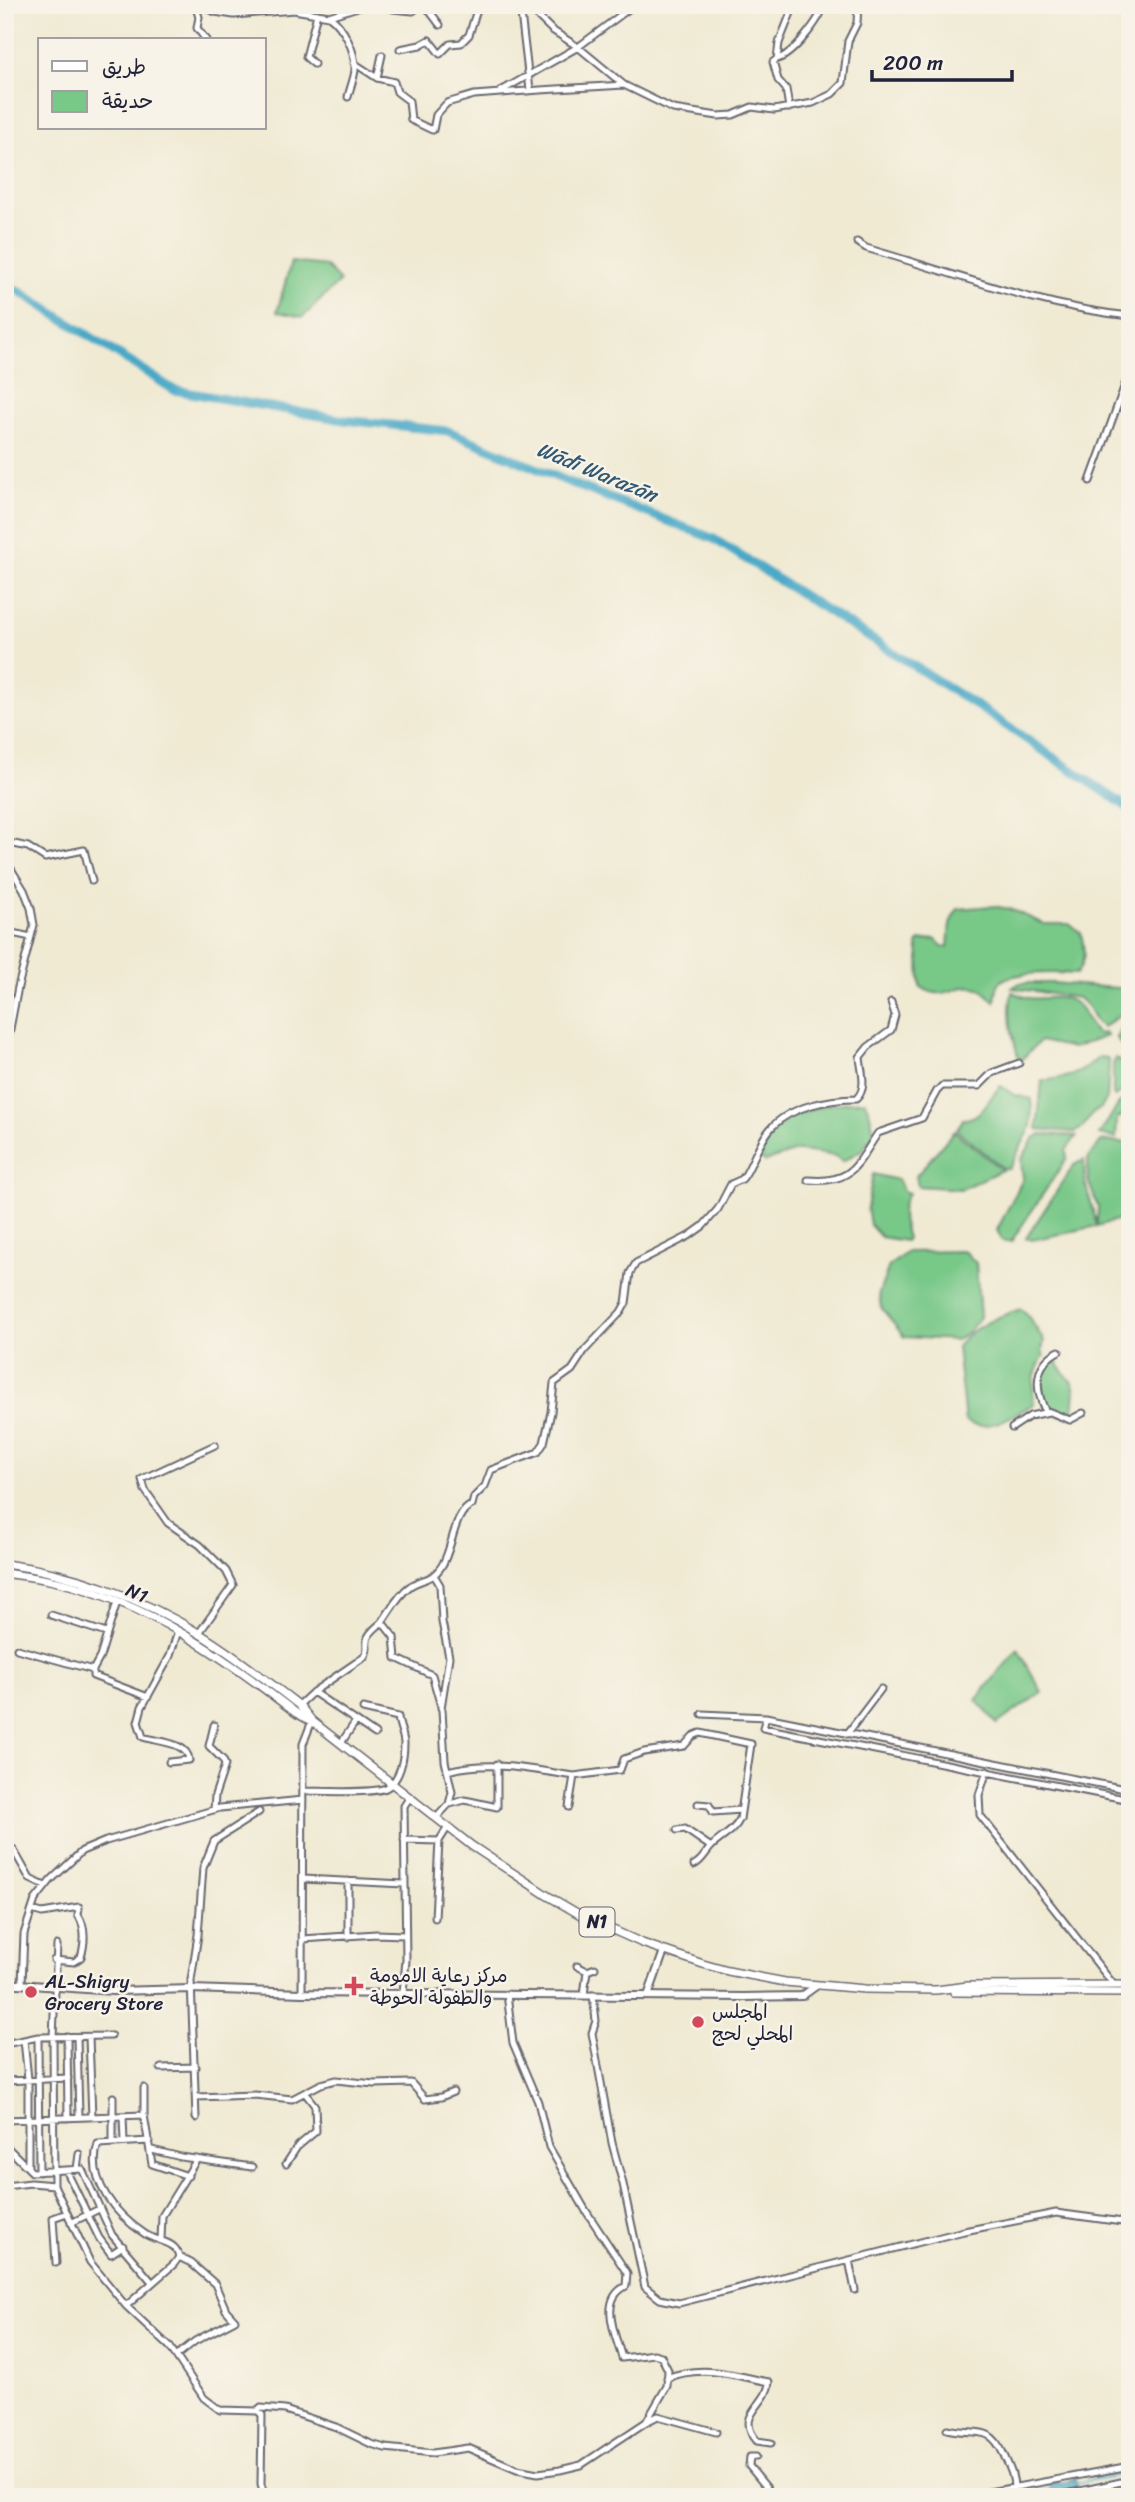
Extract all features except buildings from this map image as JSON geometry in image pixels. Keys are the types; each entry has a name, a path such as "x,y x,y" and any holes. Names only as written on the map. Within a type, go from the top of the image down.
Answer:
{"highway":[{"name":"N1","path":"5,1564 48,1571 117,1593 199,1633 299,1705 312,1721"},
{"name":"N1","path":"5,1573 57,1582 117,1602 178,1631 232,1664 296,1713 312,1721 509,1872 584,1917 664,1951 728,1971 816,1986 969,1993 1130,1993"},
{"name":"N1","path":"936,1990 968,1986 1130,1985"}],"main road":[{"path":"648,1996 664,1951"},
{"path":"5,1983 113,1991 191,1989 302,1993 648,1996 802,1996 816,1986"}],"street":[{"path":"195,5 199,17 197,28 204,38"},
{"path":"201,5 215,12 234,15 294,10 329,16 339,23 348,39 354,63 355,71 348,97"},
{"path":"329,16 365,5"},
{"path":"384,5 393,9 414,11 423,5 440,25"},
{"path":"400,49 420,45 429,40 440,54 450,44 461,43 469,35 476,13 470,5"},
{"path":"520,5 530,90"},
{"path":"526,5 552,30 578,47 624,85 673,109 718,116 733,115 752,107 774,110 823,99 843,83 848,41 858,23 858,5"},
{"path":"499,93 578,47 634,5"},
{"path":"777,59 779,44 794,5"},
{"path":"789,108 786,89 778,80 773,64 777,59 790,54 820,16 824,5"},
{"path":"314,64 306,57 317,14"},
{"path":"377,78 382,55"},
{"path":"354,63 377,78 394,82 397,92 409,101 411,120 432,130 436,115 447,103 474,95 624,85"},
{"path":"857,242 866,248 935,271 1004,290 1101,313 1130,316"},
{"path":"1090,481 1130,370"},
{"path":"5,842 28,847 45,858 84,849 92,881"},
{"path":"5,860 24,890 34,925 18,987 5,1055"},
{"path":"5,935 12,933 31,937"},
{"path":"299,1705 313,1692 364,1657 369,1635 411,1585 429,1580 441,1567 464,1508 472,1505 474,1497 485,1486 491,1470 538,1452 544,1443 549,1422 554,1383 572,1370 585,1350 621,1312 626,1303 630,1273 636,1263 690,1236 703,1226 722,1203 731,1184 746,1175 774,1125 796,1111 835,1099 856,1099 861,1094 863,1088 860,1057 868,1047 891,1030 895,1015 891,1002"},
{"path":"808,1180 847,1176 862,1161 878,1133 903,1123 914,1123 922,1118 942,1086 979,1086 992,1073 1019,1063"},
{"path":"1059,1352 1048,1357 1041,1366 1038,1378 1042,1403 1049,1412 1070,1420 1083,1413"},
{"path":"1012,1428 1030,1416 1049,1412"},
{"path":"199,1633 211,1620 233,1585 226,1571 200,1545 167,1523 145,1490 142,1479 215,1445"},
{"path":"434,1575 440,1585 442,1622 449,1657 441,1708"},
{"path":"117,1602 93,1676 148,1697"},
{"path":"51,1615 106,1633"},
{"path":"382,1622 394,1637 396,1658 432,1675 441,1708 447,1771 452,1793 449,1804 436,1818"},
{"path":"169,1762 189,1760 189,1754 175,1744 143,1737 138,1722 170,1656 178,1631"},
{"path":"18,1649 93,1670"},
{"path":"847,1734 881,1689"},
{"path":"313,1692 375,1734"},
{"path":"303,1791 379,1790 393,1783 400,1770 404,1741 398,1727 398,1717 363,1709"},
{"path":"702,1714 766,1717 1130,1790"},
{"path":"766,1717 763,1728 1130,1800"},
{"path":"302,1993 303,1744 312,1721"},
{"path":"341,1743 356,1721"},
{"path":"214,1724 209,1746 225,1765 214,1810"},
{"path":"447,1771 472,1765 497,1765 574,1776 620,1770 624,1759 644,1752 684,1746 693,1736 701,1733 751,1744 741,1810 735,1829 720,1837 701,1862 694,1865"},
{"path":"449,1804 466,1800 497,1807 497,1765"},
{"path":"987,1771 979,1795 980,1815 1114,1985"},
{"path":"569,1807 574,1776"},
{"path":"403,1993 406,1960 404,1806 410,1797"},
{"path":"22,1984 24,1934 32,1910 45,1886 82,1851 106,1841 214,1810 303,1800"},
{"path":"698,1804 709,1805 713,1812 741,1810"},
{"path":"196,2119 191,1989 203,1868 214,1841 259,1812"},
{"path":"435,1918 439,1841 448,1827"},
{"path":"677,1830 685,1829 711,1847"},
{"path":"404,1840 439,1841"},
{"path":"5,1847 7,1845 13,1849 30,1879 45,1886"},
{"path":"303,1879 404,1884"},
{"path":"348,1881 348,1937"},
{"path":"32,1910 42,1913 79,1907 78,1915 83,1922 81,1957 74,1962 54,1960"},
{"path":"303,1940 376,1934 404,1935"},
{"path":"5,1944 5,1953"},
{"path":"57,1945 54,1960 53,2037 54,2185 90,2262 126,2306 154,2331 176,2356 211,2406 228,2412 261,2408 285,2410 336,2427 385,2448 433,2453 468,2448 517,2469 538,2473 582,2465 658,2416 716,2432"},
{"path":"577,1966 587,1971 595,1968"},
{"path":"587,1971 589,1995 596,2021 592,2033 612,2143 645,2287 660,2299 679,2303 964,2231 1056,2213 1130,2223"},
{"path":"507,1994 513,2043 538,2102 549,2147 586,2211 627,2273 626,2286 613,2297 611,2307 611,2320 622,2358 654,2354 661,2356 668,2370 667,2385 646,2422"},
{"path":"67,2036 68,2118"},
{"path":"89,2036 92,2117"},
{"path":"5,2045 38,2037 111,2036"},
{"path":"38,2037 39,2172"},
{"path":"77,2037 79,2117"},
{"path":"24,2040 28,2167"},
{"path":"161,2068 195,2067"},
{"path":"5,2081 78,2078"},
{"path":"196,2097 255,2095 292,2099 321,2084 336,2080 374,2084 411,2083 425,2099 453,2092"},
{"path":"144,2088 144,2115 152,2150 152,2164 188,2176"},
{"path":"286,2164 297,2147 316,2131 315,2106 305,2093"},
{"path":"113,2097 113,2142"},
{"path":"5,2120 144,2115"},
{"path":"123,2116 124,2142"},
{"path":"149,2141 98,2144 95,2168 98,2180 110,2202 147,2235 171,2244 178,2251 179,2257"},
{"path":"5,2145 32,2172 95,2168"},
{"path":"152,2150 252,2167"},
{"path":"79,2154 79,2169 112,2235 152,2282"},
{"path":"161,2240 162,2216 197,2159"},
{"path":"66,2170 99,2238 111,2254 123,2246"},
{"path":"5,2186 31,2183 54,2185"},
{"path":"71,2223 99,2209"},
{"path":"56,2263 53,2218 67,2213"},
{"path":"126,2306 165,2273 179,2257"},
{"path":"176,2356 195,2341 235,2320 226,2310 215,2284 191,2263 179,2257"},
{"path":"849,2260 855,2290"},
{"path":"667,2378 685,2370 704,2370 769,2382 768,2390 751,2414 749,2423 750,2433 757,2441 771,2443"},
{"path":"258,2410 264,2421 261,2471 264,2497"},
{"path":"947,2429 988,2434 999,2442 1014,2477 1014,2488"},
{"path":"755,2457 750,2457 749,2466 767,2488 766,2497"},
{"path":"962,2497 1130,2466"},
{"path":"1053,2497 1130,2480"},
{"path":"1084,2497 1089,2488"}],"green space":[{"path":"291,262 325,266 340,281 303,317 277,312"},
{"path":"992,906 1010,909 1044,924 1069,924 1081,933 1083,959 1076,974 1011,977 998,985 995,1002 985,992 970,986 936,993 920,986 917,944 935,939 942,946 948,947 951,923 958,909"},
{"path":"1020,983 1130,989 1130,1008 1103,1027 1096,1022 1088,1007 1079,998 1012,988"},
{"path":"1012,992 1029,998 1069,1000 1078,1005 1097,1034 1104,1033 1107,1036 1073,1048 1040,1041 1021,1060 1011,1024"},
{"path":"1130,1016 1130,1049 1121,1045 1117,1038"},
{"path":"1099,1057 1107,1058 1109,1063 1107,1099 1101,1108 1075,1132 1037,1129 1042,1081 1073,1075"},
{"path":"1116,1058 1130,1067 1130,1085 1115,1097 1113,1064"},
{"path":"1001,1086 1014,1095 1032,1099 1031,1127 1009,1169 1003,1168 957,1130 963,1119 976,1115"},
{"path":"1130,1097 1130,1114 1117,1118 1116,1138 1099,1135 1120,1102"},
{"path":"865,1101 874,1135 863,1149 843,1161 835,1156 803,1151 765,1162 762,1160 765,1144 773,1131 785,1121 817,1108"},
{"path":"954,1131 1002,1170 961,1189 918,1186 916,1176"},
{"path":"1041,1134 1077,1136 1066,1150 1067,1158 1011,1242 1002,1240 997,1230 1023,1179 1021,1160 1034,1138"},
{"path":"1101,1141 1130,1143 1130,1216 1097,1226 1032,1240 1026,1238 1074,1165 1084,1160 1085,1182 1097,1225 1098,1207 1088,1180 1088,1159"},
{"path":"873,1174 898,1180 903,1191 909,1193 902,1210 907,1238 905,1241 881,1237 870,1225 867,1208"},
{"path":"964,1251 976,1263 980,1317 968,1332 956,1340 904,1337 881,1307 879,1293 889,1266 907,1252"},
{"path":"1021,1309 1044,1341 1044,1356 1034,1379 1034,1404 1000,1422 973,1425 965,1421 957,1347 977,1328"},
{"path":"1050,1362 1056,1362 1073,1384 1075,1391 1071,1417 1051,1411 1045,1405 1043,1379"},
{"path":"1018,1649 1042,1692 997,1724 976,1700"}],"water":[{"path":"1075,2477 1077,2489 1052,2494 1050,2483 1066,2482"}],"waterway":[{"name":"Wādī Warazān","path":"5,286 19,291 174,390 344,420 448,431 714,539 974,704 1130,809"},
{"path":"1076,2483 1130,2473"},
{"path":"1007,2497 1051,2489"}],"place":[{"name":"مركز رعاية الامومة والطفولة الحوطة","path":"354,1986"},
{"name":"AL-Shigry Grocery Store","path":"31,1992"},
{"name":"المجلس المحلي لحج","path":"698,2022"}]}
